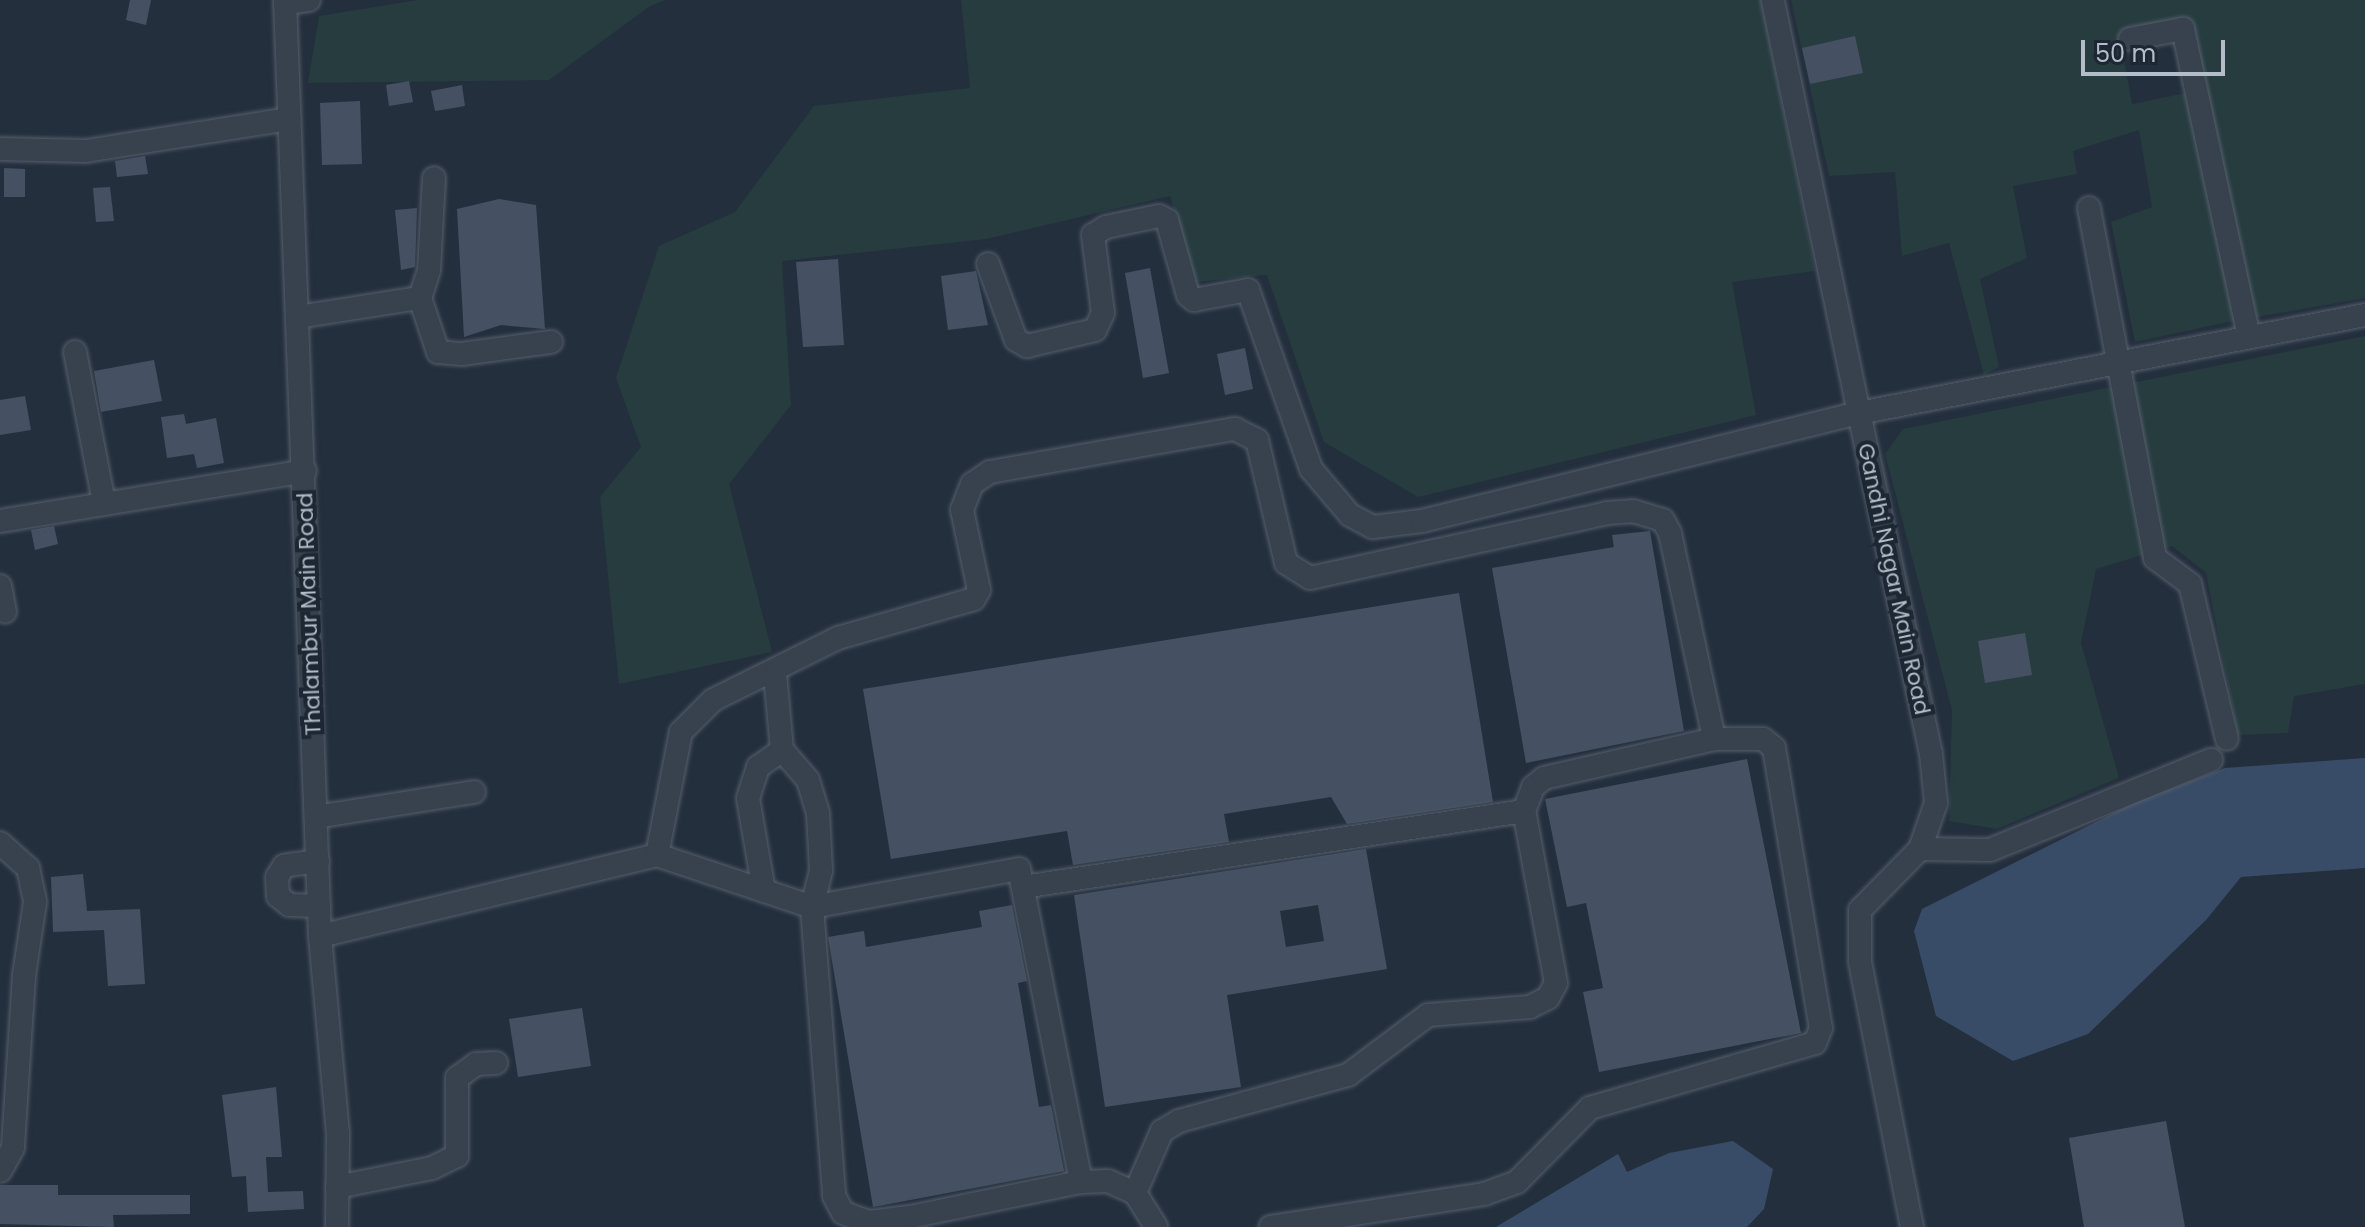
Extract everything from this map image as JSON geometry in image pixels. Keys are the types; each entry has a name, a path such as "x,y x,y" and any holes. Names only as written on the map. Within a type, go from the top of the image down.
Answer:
{"street":[{"path":"285,2 309,0"},
{"path":"988,264 1016,340 1027,346 1095,330 1103,313 1093,235 1106,227 1159,216 1167,220 1184,289 1194,300 1248,290 1311,469 1350,515 1373,527 1437,517 1859,413 1773,0"},
{"name":"Thalambur Main Road","path":"285,2 305,471 320,936 338,1133 337,1227"},
{"path":"2130,39 2183,29 2249,336"},
{"path":"0,149 86,151 289,119"},
{"path":"434,178 429,270 420,298 438,352 462,354 551,342"},
{"path":"2089,208 2155,558 2190,584 2227,739"},
{"path":"298,317 420,298"},
{"name":"Gandhi Nagar Main Road","path":"1912,1227 1860,961 1860,910 1920,849 1936,803 1931,754 1859,413 2365,315"},
{"path":"75,352 104,502"},
{"path":"657,855 681,732 713,700 775,673 838,638 974,599 979,590 962,510 972,484 990,472 1235,429 1257,440 1286,563 1310,578 1607,513 1633,511 1663,520 1670,533 1714,739"},
{"path":"0,521 305,471"},
{"path":"0,586 5,612"},
{"path":"775,673 782,750 808,780 818,813 821,870 812,907 834,1196 843,1213 869,1222 910,1217 1081,1182 1108,1181 1135,1193 1156,1227"},
{"path":"1135,1193 1162,1131 1179,1121 1348,1075 1428,1015 1530,1007 1548,998 1556,983 1524,811 1533,787 1544,778 1714,739 1763,739 1774,748 1821,1028 1815,1043 1590,1108 1517,1182 1484,1194 1271,1227"},
{"path":"764,891 748,798 758,767 782,750"},
{"path":"1920,849 1990,850 2211,760"},
{"path":"316,817 474,792"},
{"path":"1023,887 1524,811"},
{"path":"0,843 18,856 33,880 35,902 24,976 13,1148 0,1171"},
{"path":"320,936 657,855 812,907 1019,869 1081,1182"},
{"path":"318,861 284,866 277,887 278,896 289,905 319,906"},
{"path":"337,1187 432,1168 457,1156 457,1078 476,1064 496,1063"}],"green space":[{"path":"418,0 665,0 650,6 549,80 308,83 319,16"},
{"path":"961,0 1761,0 1815,271 1732,282 1756,415 1418,497 1324,442 1267,275 1195,282 1170,196 986,239 782,261 791,405 729,484 772,652 619,684 600,497 641,447 616,378 659,246 735,212 814,106 970,88"},
{"path":"1791,0 2365,0 2365,298 2252,318 2192,37 2122,48 2132,104 2191,92 2238,320 2135,342 2111,222 2152,207 2139,130 2073,151 2077,174 2013,186 2027,258 1980,279 1999,367 1984,375 1949,243 1902,256 1895,172 1829,176"},
{"path":"2365,336 2365,684 2294,696 2288,733 2238,735 2206,573 2172,546 2096,569 2081,643 2119,778 1997,829 1949,821 1952,710 1885,454 1903,429"}],"water":[{"path":"2365,758 2365,868 2241,877 2206,920 2088,1034 2013,1061 1936,1016 1914,931 1922,909 2134,803 2225,768"},
{"path":"1733,1141 1773,1169 1764,1209 1747,1227 1496,1227 1618,1154 1627,1172 1669,1153"}],"building":[{"path":"130,0 151,0 146,25 126,20"},
{"path":"1855,36 1863,73 1810,84 1802,48"},
{"path":"409,81 413,102 389,106 386,85"},
{"path":"462,85 465,106 435,111 431,91"},
{"path":"360,101 362,164 322,165 320,103"},
{"path":"145,156 148,174 117,177 115,161"},
{"path":"4,168 25,169 25,197 4,197"},
{"path":"110,187 114,221 96,222 93,188"},
{"path":"499,199 536,205 545,329 501,325 464,337 457,209"},
{"path":"417,208 415,267 401,270 395,210"},
{"path":"838,259 844,345 803,347 796,262"},
{"path":"1150,268 1169,373 1143,378 1125,273"},
{"path":"976,271 988,325 948,330 941,276"},
{"path":"1245,348 1253,389 1225,395 1217,354"},
{"path":"154,360 162,401 101,412 94,371"},
{"path":"25,396 31,430 0,435 0,400"},
{"path":"184,414 186,424 216,418 224,463 197,468 194,454 167,458 161,417"},
{"path":"54,526 58,544 35,550 31,530"},
{"path":"1650,531 1684,731 1526,763 1492,568 1614,547 1612,535"},
{"path":"1459,593 1493,802 1347,824 1331,797 1224,814 1229,842 1073,865 1067,831 891,859 863,689"},
{"path":"2025,633 2032,675 1985,683 1978,641"},
{"path":"1747,759 1801,1033 1599,1072 1583,992 1603,988 1586,903 1567,907 1545,799"},
{"path":"1366,849 1387,969 1227,995 1241,1087 1105,1107 1074,895","holes":["1318,905 1324,941 1286,947 1280,911"]},
{"path":"83,874 87,911 140,909 145,984 108,986 104,930 53,932 51,877"},
{"path":"1012,905 1027,981 1018,983 1039,1107 1051,1105 1064,1171 873,1207 828,937 864,931 866,947 982,927 979,911"},
{"path":"582,1008 591,1066 518,1077 509,1019"},
{"path":"276,1087 282,1157 266,1157 268,1192 303,1191 304,1209 248,1212 246,1176 232,1177 222,1095"},
{"path":"2166,1121 2185,1227 2084,1227 2069,1138"},
{"path":"0,1185 58,1185 58,1195 190,1195 190,1214 113,1215 114,1227 0,1224"}]}
